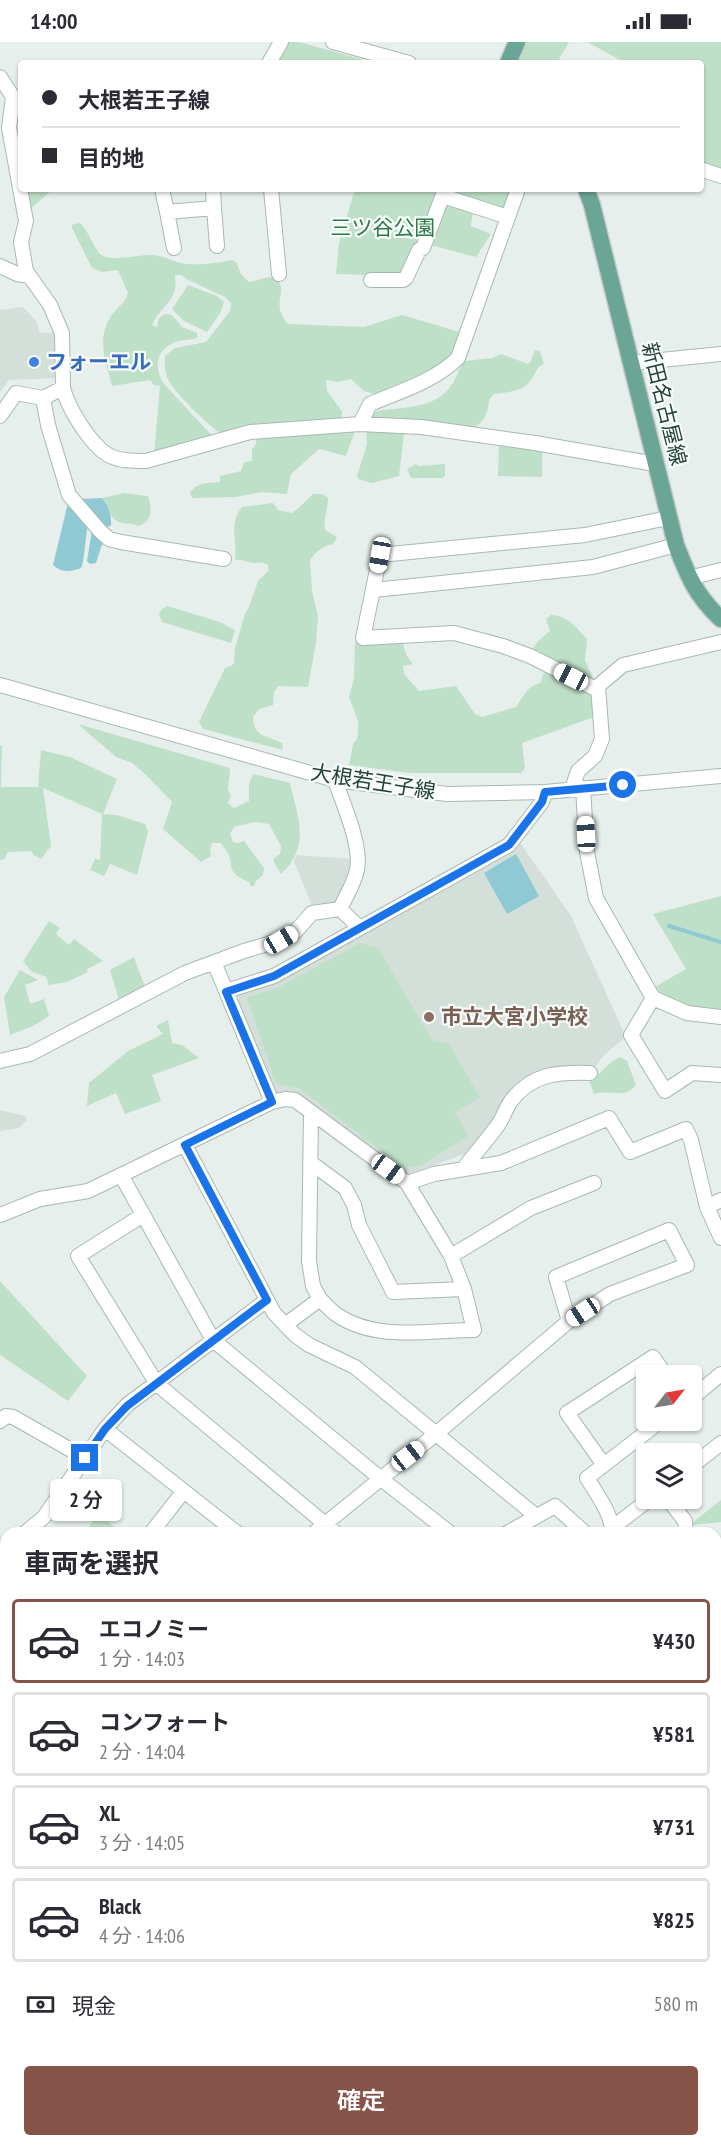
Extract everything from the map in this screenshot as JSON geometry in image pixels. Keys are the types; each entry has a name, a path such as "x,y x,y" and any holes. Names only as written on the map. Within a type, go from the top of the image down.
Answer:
{"main road":[{"path":"509,60 517,42"},
{"name":"新田名古屋線","path":"587,192 676,545 689,578 701,598 721,619"}],"street":[{"path":"271,60 281,42"},
{"path":"333,42 398,60"},
{"path":"0,77 13,97 9,128 18,177"},
{"path":"704,170 721,176"},
{"path":"21,192 26,221 21,242 26,272 50,305 62,333 63,388 66,398 92,439 109,455 131,462 146,461 250,432 360,424 421,427 536,443 656,464"},
{"path":"163,192 174,248"},
{"path":"213,192 218,246"},
{"path":"271,192 279,274"},
{"path":"360,424 370,404 411,389 446,370 458,358 517,192"},
{"path":"371,280 403,280 406,278 418,249 423,248 444,193 508,217"},
{"path":"167,212 214,208"},
{"path":"0,266 17,274 29,276"},
{"path":"631,363 721,354"},
{"path":"0,416 16,393 43,398 63,388"},
{"path":"43,398 48,425 69,495 101,532 109,539 121,542 224,559"},
{"path":"598,690 530,656 454,633 363,638 380,555 585,535 668,518"},
{"path":"374,590 593,567 676,545"},
{"path":"689,578 721,570"},
{"path":"721,642 623,665 598,686 602,739 595,756 578,771 578,789 596,898 652,998 687,1013 721,1017"},
{"name":"大根若王子線","path":"0,685 335,780 447,794 545,792 721,776"},
{"path":"335,780 356,845 358,867 354,883 340,909"},
{"path":"226,992 274,976 509,845 542,802 545,792"},
{"path":"340,909 360,928"},
{"path":"0,1061 30,1054 185,973 281,940 296,931 312,913 340,909"},
{"path":"214,962 272,1102"},
{"path":"652,998 631,1035 665,1091 692,1073 721,1075"},
{"path":"463,1169 499,1124 511,1101 523,1088 542,1077 562,1072 590,1074"},
{"path":"0,1215 40,1199 88,1191 272,1102 285,1098 295,1100 407,1183 450,1256 464,1289 474,1330 391,1332 371,1329 336,1315 320,1299 313,1286 309,1268 311,1112"},
{"path":"407,1183 434,1174 501,1162 609,1118 630,1152 686,1129 691,1140 707,1207 721,1238"},
{"path":"185,1145 274,1313 285,1325 309,1345 355,1367 536,1516"},
{"path":"310,1162 345,1188 354,1205 359,1224 393,1292 464,1289"},
{"path":"121,1175 213,1340 442,1527"},
{"path":"450,1256 531,1208 594,1183"},
{"path":"707,1207 721,1200"},
{"path":"143,1215 78,1256 157,1384 322,1527"},
{"path":"328,1527 380,1478 437,1433 569,1321 610,1294 687,1265 669,1230 556,1277 569,1321"},
{"path":"285,1325 320,1299"},
{"path":"33,1527 44,1517 105,1429 127,1406 267,1300"},
{"path":"641,1365 653,1357 658,1365"},
{"path":"604,1465 567,1413 636,1368"},
{"path":"702,1390 721,1374"},
{"path":"0,1421 6,1416 13,1417 85,1458"},
{"path":"105,1429 229,1527"},
{"path":"611,1527 587,1478 648,1431"},
{"path":"702,1458 721,1443"},
{"path":"156,1527 183,1492"},
{"path":"517,1527 555,1506 578,1527"},
{"path":"616,1527 638,1509"},
{"path":"677,1509 686,1521 686,1527"}],"shaded area":[{"path":"23,307 36,321 40,333 59,332 60,378 9,380 0,392 0,310"},
{"name":"市立大宮小学校","path":"521,844 571,916 626,1037 604,1055 594,1069 546,1073 485,1137 483,1134 467,1153 413,1173 400,1171 296,1093 294,1096 270,1091 234,1000 240,992 275,981"},
{"path":"296,855 353,859 353,868 338,903 313,908 294,862"},
{"path":"0,1110 25,1116 27,1120 19,1128 0,1131"}],"green space":[{"path":"284,42 299,42 364,60 275,60"},
{"path":"526,42 569,42 559,60 517,60"},
{"path":"587,42 721,42 721,170 704,162 704,60 620,60"},
{"path":"25,192 50,192 28,211"},
{"name":"三ツ谷公園","path":"354,192 439,192 420,244 401,276 336,274 339,243"},
{"path":"448,192 513,192 506,214 447,195"},
{"path":"446,202 473,211 471,226 491,234 476,257 430,245"},
{"path":"80,223 103,256 120,258 155,255 191,264 232,260 236,262 241,274 249,282 269,277 276,278 281,288 280,310 288,324 364,327 402,315 463,333 450,360 415,383 374,394 364,391 351,379 338,382 326,380 327,391 342,411 341,423 226,437 175,390 166,374 165,356 175,348 206,342 230,311 231,303 225,297 182,275 175,275 176,284 172,297 152,325 157,327 159,318 165,314 172,315 182,327 197,333 197,338 167,346 158,361 159,372 164,384 215,439 154,455 160,386 154,385 150,380 112,386 105,359 104,333 111,316 123,303 128,293 118,270 102,272 92,268 72,228 72,225"},
{"path":"188,285 217,296 224,302 221,312 207,332 184,321 172,309"},
{"path":"535,350 540,351 544,364 524,387 494,394 489,400 485,417 472,429 369,423 371,415 377,411 417,406 444,394 451,386 464,361 492,358 501,354 528,364"},
{"path":"356,428 346,456 319,449 291,474 287,494 261,492 236,497 192,498 190,493 196,487 220,482 220,476 241,471 244,462 252,461 252,449 256,443 255,435"},
{"path":"366,428 402,430 404,434 399,476 372,483 358,479 367,444"},
{"path":"501,440 542,448 542,477 498,476"},
{"path":"416,464 418,466 445,464 445,476 442,478 411,478 407,469"},
{"path":"124,493 148,496 150,514 143,524 138,526 119,522 110,514 102,498"},
{"path":"313,494 323,494 328,498 325,530 337,537 333,544 320,549 310,560 312,591 318,616 308,687 278,686 274,692 273,705 259,709 253,717 256,729 262,735 282,743 283,750 203,729 199,722 225,668 234,663 235,648 245,614 258,581 269,570 268,565 264,563 235,560 235,520 242,507 273,503 278,510 292,513"},
{"path":"167,606 220,622 235,630 231,643 162,622 159,614"},
{"path":"551,615 567,620 587,639 585,660 594,680 591,681 532,650 538,641 550,631 546,619"},
{"path":"401,640 413,664 403,666 404,674 419,691 456,686 475,714 482,717 516,707 529,689 540,683 546,667 597,693 597,714 522,743 525,768 521,773 410,773 349,765 353,744 358,734 358,721 349,697 354,678 355,643"},
{"path":"78,724 230,768 228,789 231,796 228,803 234,808 249,801 249,784 253,774 290,783 300,831 296,853 290,863 281,874 274,858 280,854 281,846 269,824 255,822 234,827 230,834 233,842 244,841 264,868 263,875 254,886 235,874 229,856 220,843 212,843 211,856 201,862 163,829 172,802 132,763 116,757"},
{"path":"0,745 2,746 1,787 38,787 41,750 70,757 117,779 103,814 117,815 145,824 148,832 137,875 110,864 104,876 90,870 95,859 100,860 102,814 43,788 51,846 41,859 33,855 32,851 8,852 4,859 0,860"},
{"path":"721,896 721,1012 678,1003 655,987 686,969 653,914"},
{"path":"49,921 60,928 56,934 69,945 74,939 103,961 87,969 88,972 67,982 49,985 46,977 32,972 23,961"},
{"path":"360,943 378,948 432,1040 449,1043 480,1098 455,1112 468,1136 420,1166 402,1167 300,1089 276,1084 247,997 277,988"},
{"path":"134,957 146,990 120,1003 110,970"},
{"path":"20,970 38,980 25,985 30,1004 44,999 49,1016 35,1025 10,1035 4,997"},
{"path":"168,1020 172,1043 182,1045 199,1058 152,1075 161,1101 125,1114 116,1093 87,1106 89,1083 128,1051 163,1034 156,1026"},
{"path":"620,1057 627,1061 636,1085 626,1092 594,1094 589,1080"},
{"path":"0,1281 87,1376 68,1401 0,1355"},
{"path":"721,1500 721,1522 693,1525 693,1522"},
{"path":"100,1513 114,1527 89,1527"}],"water":[{"path":"102,498 110,515 111,525 108,527 102,526 81,499"},
{"path":"73,504 88,522 81,568 66,571 53,565 67,507"},
{"path":"92,530 105,541 96,563 90,564 87,561"},
{"path":"516,854 539,896 507,914 484,873"}],"waterway":[{"path":"669,926 721,942"}],"place":[{"name":"フォーエル","path":"34,362"},
{"name":"市立大宮小学校","path":"429,1017"}],"route":[{"path":"85,1458 105,1429 127,1406 267,1300 185,1145 272,1102 226,992 274,976 509,845 542,802 545,792 623,785"}]}
